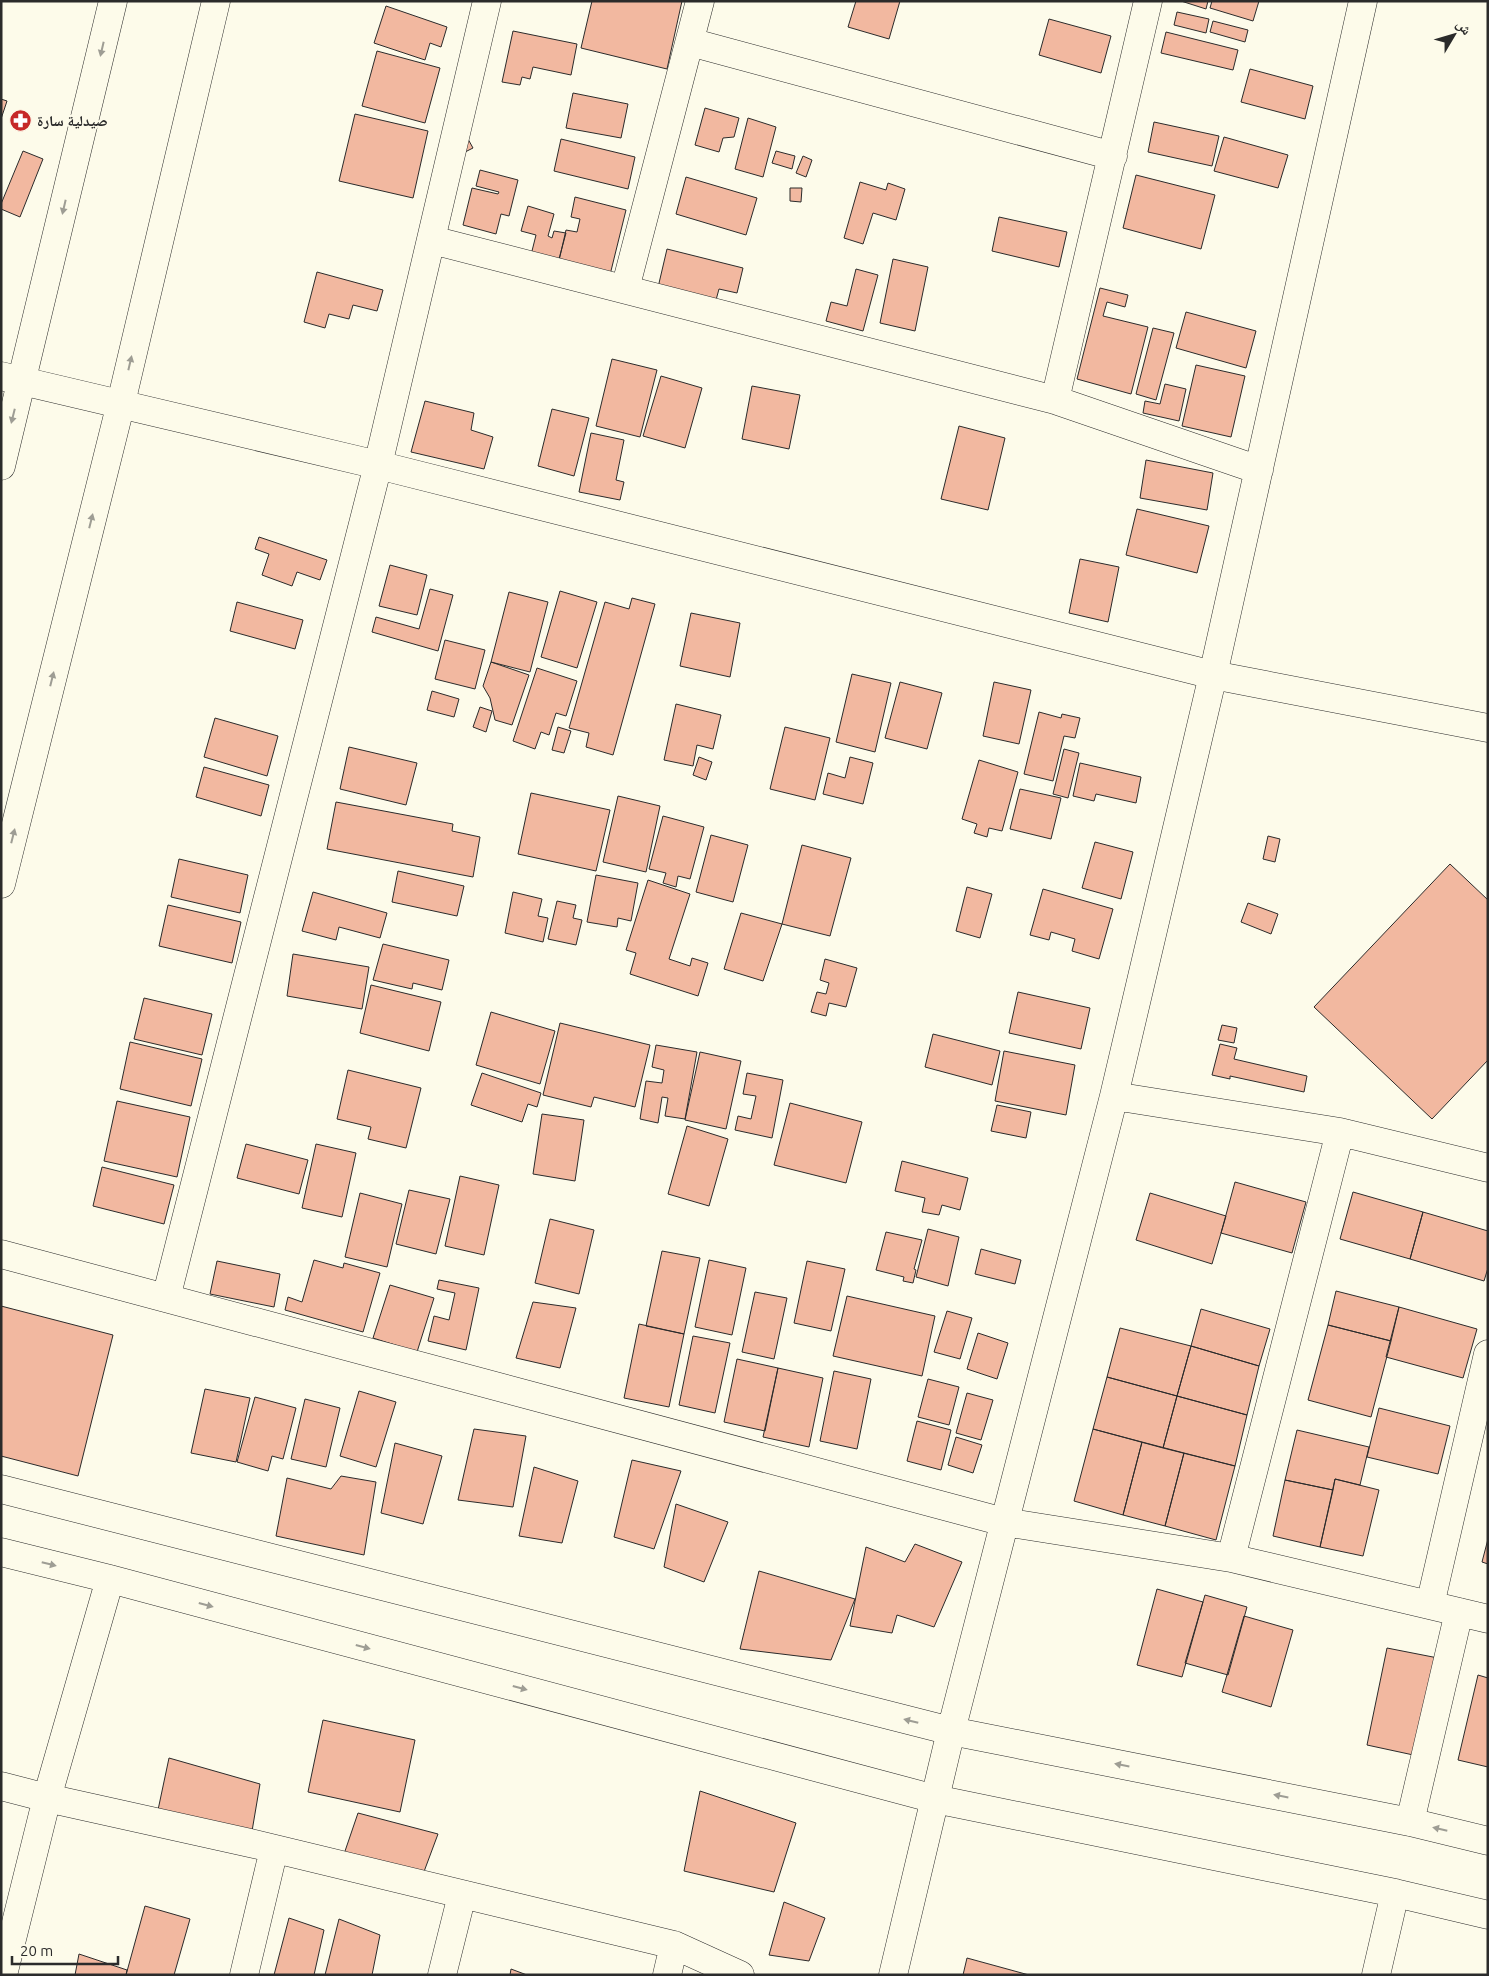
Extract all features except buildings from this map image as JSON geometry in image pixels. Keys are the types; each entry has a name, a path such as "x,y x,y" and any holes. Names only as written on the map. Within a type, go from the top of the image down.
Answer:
{"street":[{"path":"1,466 12,379 113,1"},
{"path":"1,884 121,403 216,1"},
{"path":"166,1298 378,464 487,1"},
{"path":"625,289 700,1"},
{"path":"1055,400 1148,1"},
{"path":"893,1975 951,1731 1114,1096 1213,675 1363,1"},
{"path":"690,42 1113,156"},
{"path":"432,240 1055,400 1258,470"},
{"path":"12,379 378,464 1213,675 1488,728"},
{"path":"1114,1096 1340,1132 1488,1168"},
{"path":"1231,1558 1340,1132"},
{"path":"1,1254 1004,1522 1231,1558 1488,1619"},
{"path":"1430,1605 1488,1354"},
{"path":"1,1489 951,1731 1410,1822 1488,1841"},
{"path":"1,1552 110,1579 935,1799 1396,1893 1488,1916"},
{"path":"4,1975 47,1798 110,1579"},
{"path":"1410,1822 1459,1612"},
{"path":"1,1786 674,1945 740,1975"},
{"path":"244,1975 274,1849"},
{"path":"1376,1975 1396,1893"},
{"path":"442,1975 462,1895"},
{"path":"667,1975 674,1945"}],"place":[{"name":"صيدلية سارة","path":"21,121"}]}
